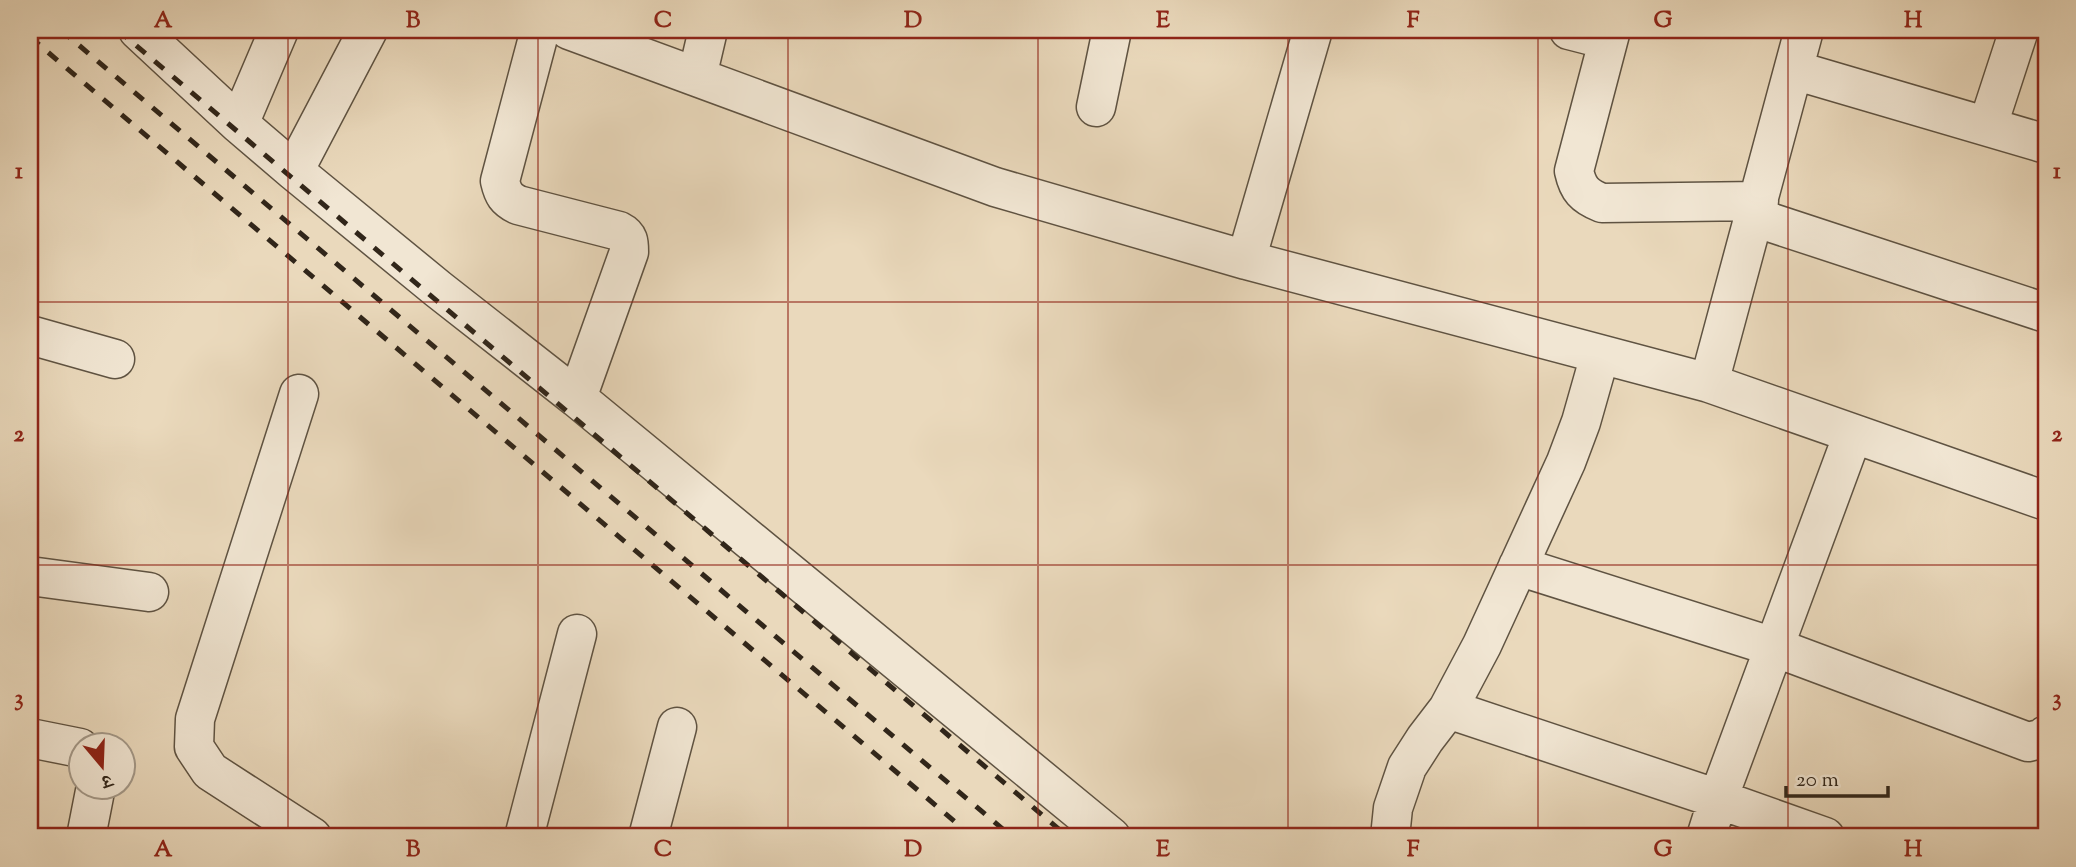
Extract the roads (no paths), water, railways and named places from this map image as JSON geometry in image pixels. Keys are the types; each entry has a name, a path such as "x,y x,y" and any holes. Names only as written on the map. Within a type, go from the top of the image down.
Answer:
{"street":[{"path":"138,30 294,171 577,398 1111,837"},
{"path":"239,124 279,30"},
{"path":"294,171 368,30"},
{"path":"540,30 500,181 502,193 518,205 619,231 626,235 629,242 629,253 577,398"},
{"path":"569,30 995,187 1246,260 1709,383 2046,501"},
{"path":"697,77 708,30"},
{"path":"1096,107 1112,30"},
{"path":"1246,260 1313,30"},
{"path":"1569,30 1610,35 1574,171 1577,186 1586,197 1602,203 1756,209 2046,313"},
{"path":"1709,383 1804,30"},
{"path":"1988,125 2019,30"},
{"path":"1794,70 2046,144"},
{"path":"30,335 115,359"},
{"path":"1390,837 1393,808 1407,767 1448,709 1482,645 1566,462 1581,422 1600,355"},
{"path":"299,394 195,719 194,747 210,771 311,837"},
{"path":"1706,837 1853,434"},
{"path":"1518,566 1774,647 2028,742 2046,735"},
{"path":"30,576 149,592"},
{"path":"524,837 577,634"},
{"path":"1448,709 1825,837"},
{"path":"648,837 677,727"},
{"path":"30,738 66,745"},
{"path":"86,837 93,800"}],"railway":[{"path":"61,30 1012,837"},
{"path":"118,30 1068,837"},
{"path":"30,37 973,837"}]}
